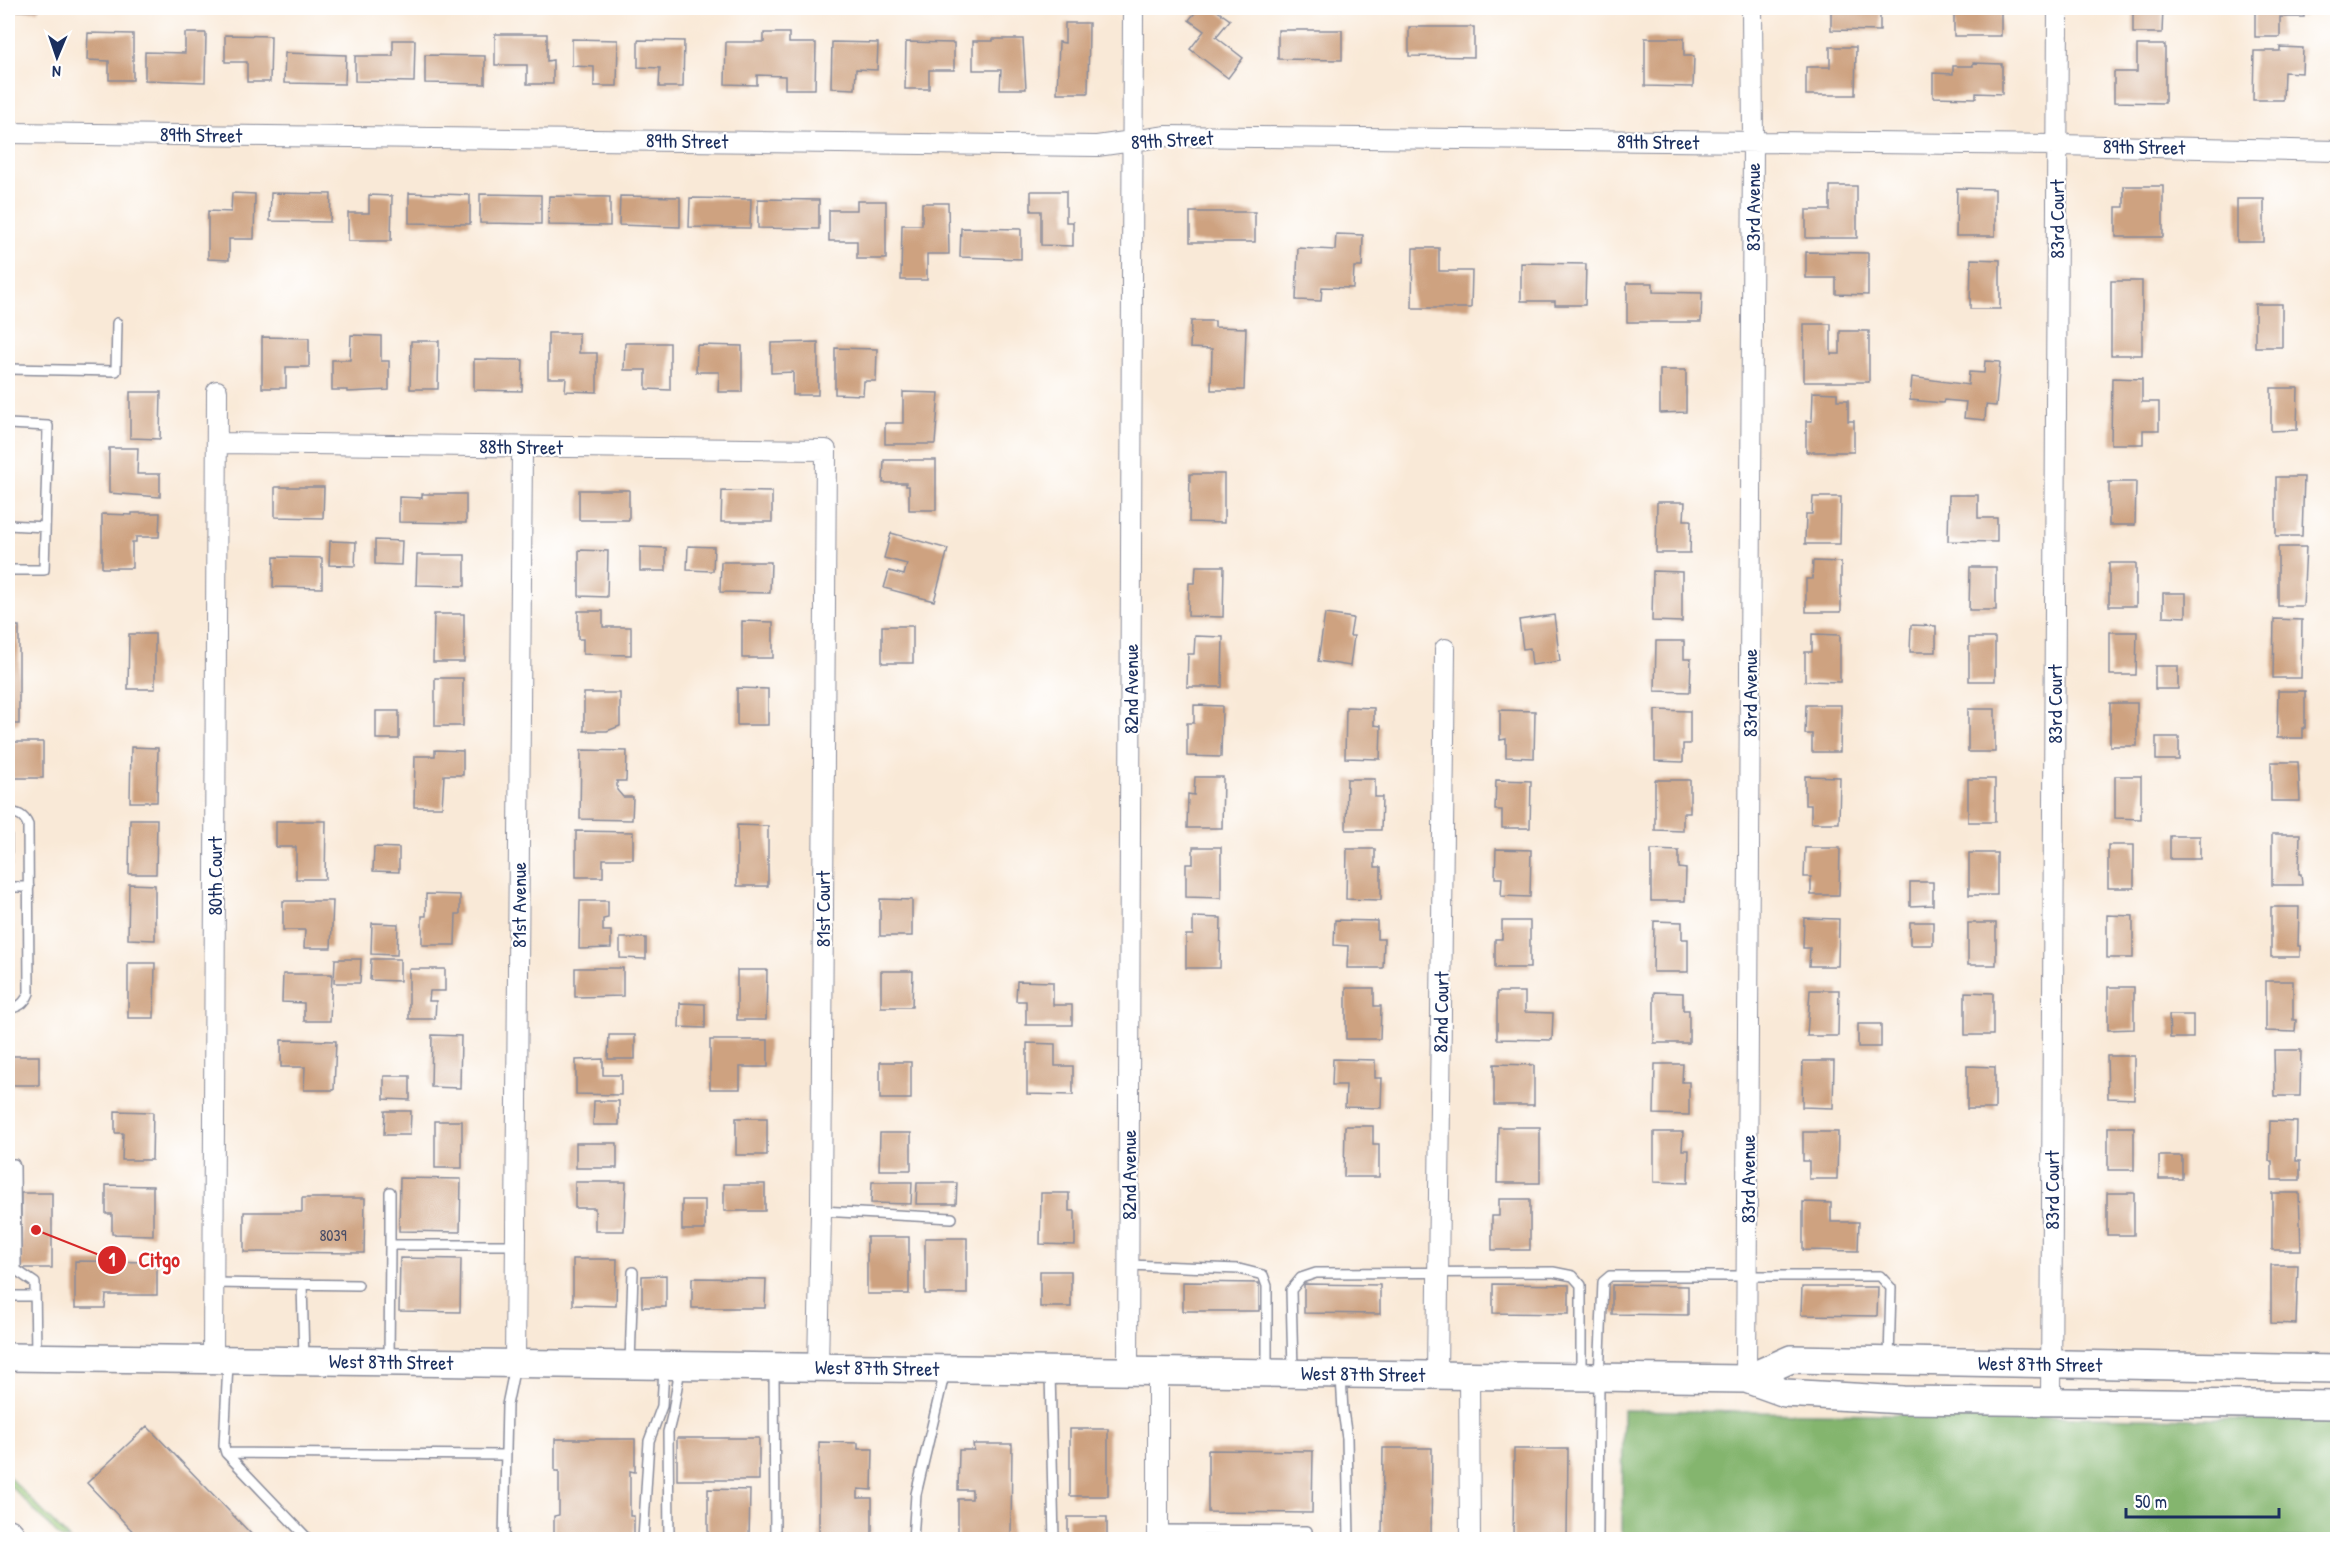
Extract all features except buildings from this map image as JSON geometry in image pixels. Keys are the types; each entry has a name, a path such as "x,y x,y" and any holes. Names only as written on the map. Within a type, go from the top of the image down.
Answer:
{"main road":[{"name":"West 87th Street","path":"8,1357 1746,1379 1785,1393 1903,1400 2337,1405"},
{"name":"West 87th Street","path":"1746,1379 1791,1359 2337,1369"}],"street":[{"name":"82nd Avenue","path":"1128,1371 1133,8"},
{"name":"83rd Avenue","path":"1746,1379 1752,8"},
{"name":"83rd Court","path":"2051,1401 2058,8"},
{"name":"89th Street","path":"8,133 1097,146 1167,136 2058,145 2337,151"},
{"name":"80th Court","path":"217,391 213,1283 221,1360"},
{"name":"88th Street","path":"217,443 826,450"},
{"name":"81st Avenue","path":"515,1364 522,447"},
{"name":"81st Court","path":"818,1368 822,1211 826,450"},
{"name":"82nd Court","path":"1437,1375 1445,649"},
{"path":"1158,1372 1158,1535"},
{"path":"1470,1376 1470,1539"}],"lane":[{"path":"8,369 116,371 117,323"},
{"path":"8,424 48,426 44,570 8,570"},
{"path":"8,525 45,526"},
{"path":"8,812 20,814 28,825 29,993 27,1000 21,1005 8,1008"},
{"path":"8,887 28,887"},
{"path":"8,1164 14,1164 15,1167 16,1270 35,1283 36,1358"},
{"path":"389,1362 390,1192"},
{"path":"822,1211 952,1218"},
{"path":"390,1245 516,1245"},
{"path":"1128,1265 1239,1269 1263,1275 1267,1286 1280,1373"},
{"path":"630,1365 633,1272"},
{"path":"1280,1373 1291,1290 1300,1278 1316,1273 1553,1272 1573,1276 1581,1285 1590,1377 1598,1539"},
{"path":"1590,1377 1603,1282 1610,1276 1880,1276 1891,1288 1889,1361"},
{"path":"213,1283 358,1285"},
{"path":"302,1284 304,1361"},
{"path":"8,1296 35,1296"},
{"path":"221,1360 226,1454 309,1539"},
{"path":"504,1539 507,1405 515,1364"},
{"path":"643,1539 649,1441 673,1366"},
{"path":"669,1539 668,1432 673,1412 673,1366"},
{"path":"774,1367 775,1539"},
{"path":"913,1539 916,1494 946,1369"},
{"path":"1050,1370 1054,1539"},
{"path":"1340,1374 1347,1438 1349,1539"},
{"path":"226,1454 506,1455"},
{"path":"1158,1535 1307,1531"}],"green space":[{"path":"1623,1410 2337,1421 2337,1539 1622,1539"},
{"path":"8,1476 69,1539 62,1539 8,1483"}],"place":[{"name":"Citgo","path":"36,1230"}]}
